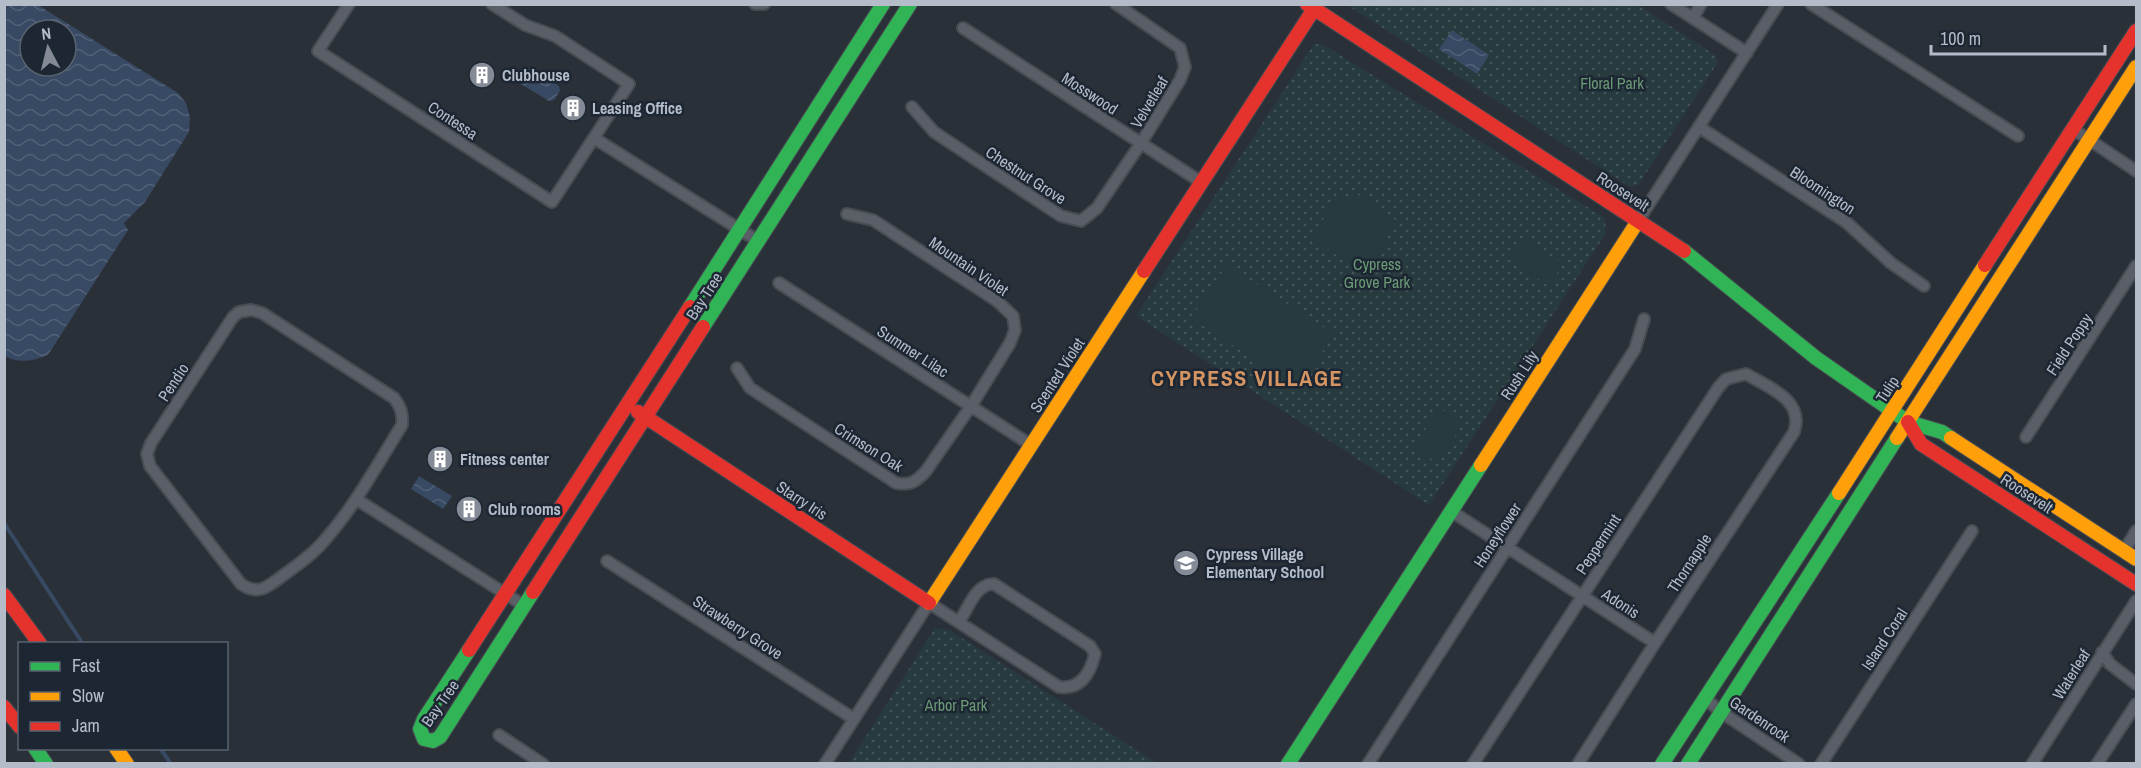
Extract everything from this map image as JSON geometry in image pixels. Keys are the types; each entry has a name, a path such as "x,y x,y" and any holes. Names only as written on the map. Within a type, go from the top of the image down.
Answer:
{"main road":[{"name":"Bay Tree","path":"883,4 424,719 420,729 424,739 433,741 440,737 909,5"},
{"name":"Scented Violet","path":"928,603 1201,182 1312,6"},
{"name":"Roosevelt","path":"1312,6 1696,259 1816,358 1908,422 1941,432 2136,559"},
{"name":"Tulip","path":"1662,764 2136,31"},
{"path":"1688,764 2136,67"},
{"name":"Rush Lily","path":"1288,764 1638,221"},
{"name":"Starry Iris","path":"627,405 928,603"},
{"name":"Roosevelt","path":"1908,422 1921,444 2136,584"},
{"path":"4,595 39,642"},
{"path":"4,707 18,724"},
{"path":"36,750 46,764"},
{"path":"117,750 127,764"}],"street":[{"name":"Contessa","path":"349,4 318,51 552,202 629,84 555,36 525,25 492,4"},
{"path":"755,4 764,4"},
{"name":"Velvetleaf","path":"1116,4 1180,48 1185,61 1180,80 1141,144"},
{"path":"1671,4 1747,53"},
{"path":"1693,18 1701,4"},
{"name":"Rush Lily","path":"1638,221 1778,4"},
{"path":"1811,4 2018,136"},
{"name":"Mosswood","path":"963,28 1201,182"},
{"name":"Chestnut Grove","path":"912,107 934,132 1061,216 1073,220 1081,221 1097,208 1141,144"},
{"name":"Bloomington","path":"1699,127 1846,222 1891,263 1924,286"},
{"path":"2073,129 2136,171"},
{"path":"594,138 758,242"},
{"name":"Mountain Violet","path":"847,214 873,220 998,301 1013,316 1015,330 1010,343 971,406"},
{"name":"Field Poppy","path":"2026,437 2136,266"},
{"name":"Summer Lilac","path":"779,283 1031,445"},
{"name":"Pendio","path":"251,310 262,313 394,399 400,406 403,417 402,425 356,499 323,543 305,559 267,587 257,591 249,590 241,584 150,466 147,454 151,443 233,317 239,312 251,310"},
{"name":"Honeyflower","path":"1368,764 1635,349 1644,319"},
{"name":"Crimson Oak","path":"737,368 750,388 896,483 905,485 919,480 971,406"},
{"name":"Peppermint","path":"1473,764 1718,388 1726,379 1746,374 1766,386"},
{"name":"Thornapple","path":"1578,764 1794,432 1797,414 1792,405 1766,386"},
{"path":"356,499 524,605"},
{"name":"Adonis","path":"1451,511 1655,643"},
{"name":"Island Coral","path":"1821,764 1972,531"},
{"path":"2124,551 2136,531"},
{"name":"Strawberry Grove","path":"607,561 854,719"},
{"name":"Starry Iris","path":"928,603 1059,687 1070,689 1078,685 1093,663 1095,654 1090,646 994,584 980,587 959,622"},
{"name":"Waterleaf","path":"2032,764 2136,601"},
{"name":"Scented Violet","path":"825,764 928,603"},
{"path":"2102,652 2110,663 2136,684"},
{"name":"Gardenrock","path":"1705,698 1721,712 1799,764"},
{"path":"2097,764 2136,704"},
{"path":"499,735 543,764"}],"green space":[{"name":"Floral Park","path":"1347,5 1638,5 1715,55 1718,62 1639,184 1630,187"},
{"name":"Cypress Grove Park","path":"1314,44 1322,44 1605,218 1606,233 1429,505 1136,316"},
{"path":"1356,195 1374,201 1397,221 1371,266 1358,269 1314,240 1332,205 1337,200"},
{"path":"1522,238 1563,264 1549,286 1508,259"},
{"path":"1227,265 1334,334 1299,388 1191,318"},
{"path":"1439,408 1463,423 1438,463 1414,448"},
{"name":"Arbor Park","path":"935,628 949,630 1157,763 849,763"}],"water":[{"path":"4,5 38,5 59,18 18,18 18,78 78,78 78,30 178,93 186,103 190,117 189,132 145,202 124,223 128,230 48,355 26,361 5,356"},
{"path":"1452,30 1489,55 1477,74 1439,49"},
{"path":"531,68 559,86 560,91 554,100 549,101 521,84 520,78 526,69"},
{"path":"419,476 452,496 443,509 411,489"}],"waterway":[{"path":"4,523 82,642"},
{"path":"161,750 171,764"}],"traffic: fast":[{"path":"690,307 883,4"},
{"path":"703,327 910,4"},
{"path":"1684,251 1816,358 1908,422 1942,432 1951,438"},
{"path":"1688,764 1897,438"},
{"path":"1288,764 1481,465"},
{"path":"1662,764 1839,493"},
{"path":"469,650 424,719 420,729 424,739 433,741 440,737 533,592"},
{"path":"36,750 46,764"}],"traffic: slow":[{"path":"1897,438 2136,67"},
{"path":"1481,465 1638,221"},
{"path":"1839,493 1985,265"},
{"path":"929,603 1144,271"},
{"path":"1951,438 2136,559"},
{"path":"117,750 127,764"}],"traffic: jam":[{"path":"1307,4 1684,251"},
{"path":"1144,271 1314,9"},
{"path":"1985,265 2136,31"},
{"path":"469,650 690,307"},
{"path":"533,592 703,327"},
{"path":"638,412 929,603"},
{"path":"1908,422 1921,444 2136,584"},
{"path":"4,595 39,642"},
{"path":"4,707 18,724"}],"place":[{"name":"Clubhouse","path":"482,75"},
{"name":"Leasing Office","path":"573,108"},
{"name":"Fitness center","path":"440,459"},
{"name":"Club rooms","path":"469,509"},
{"name":"Cypress Village Elementary School","path":"1186,563"}],"district":[{"name":"CYPRESS VILLAGE","path":"1247,378"}]}
